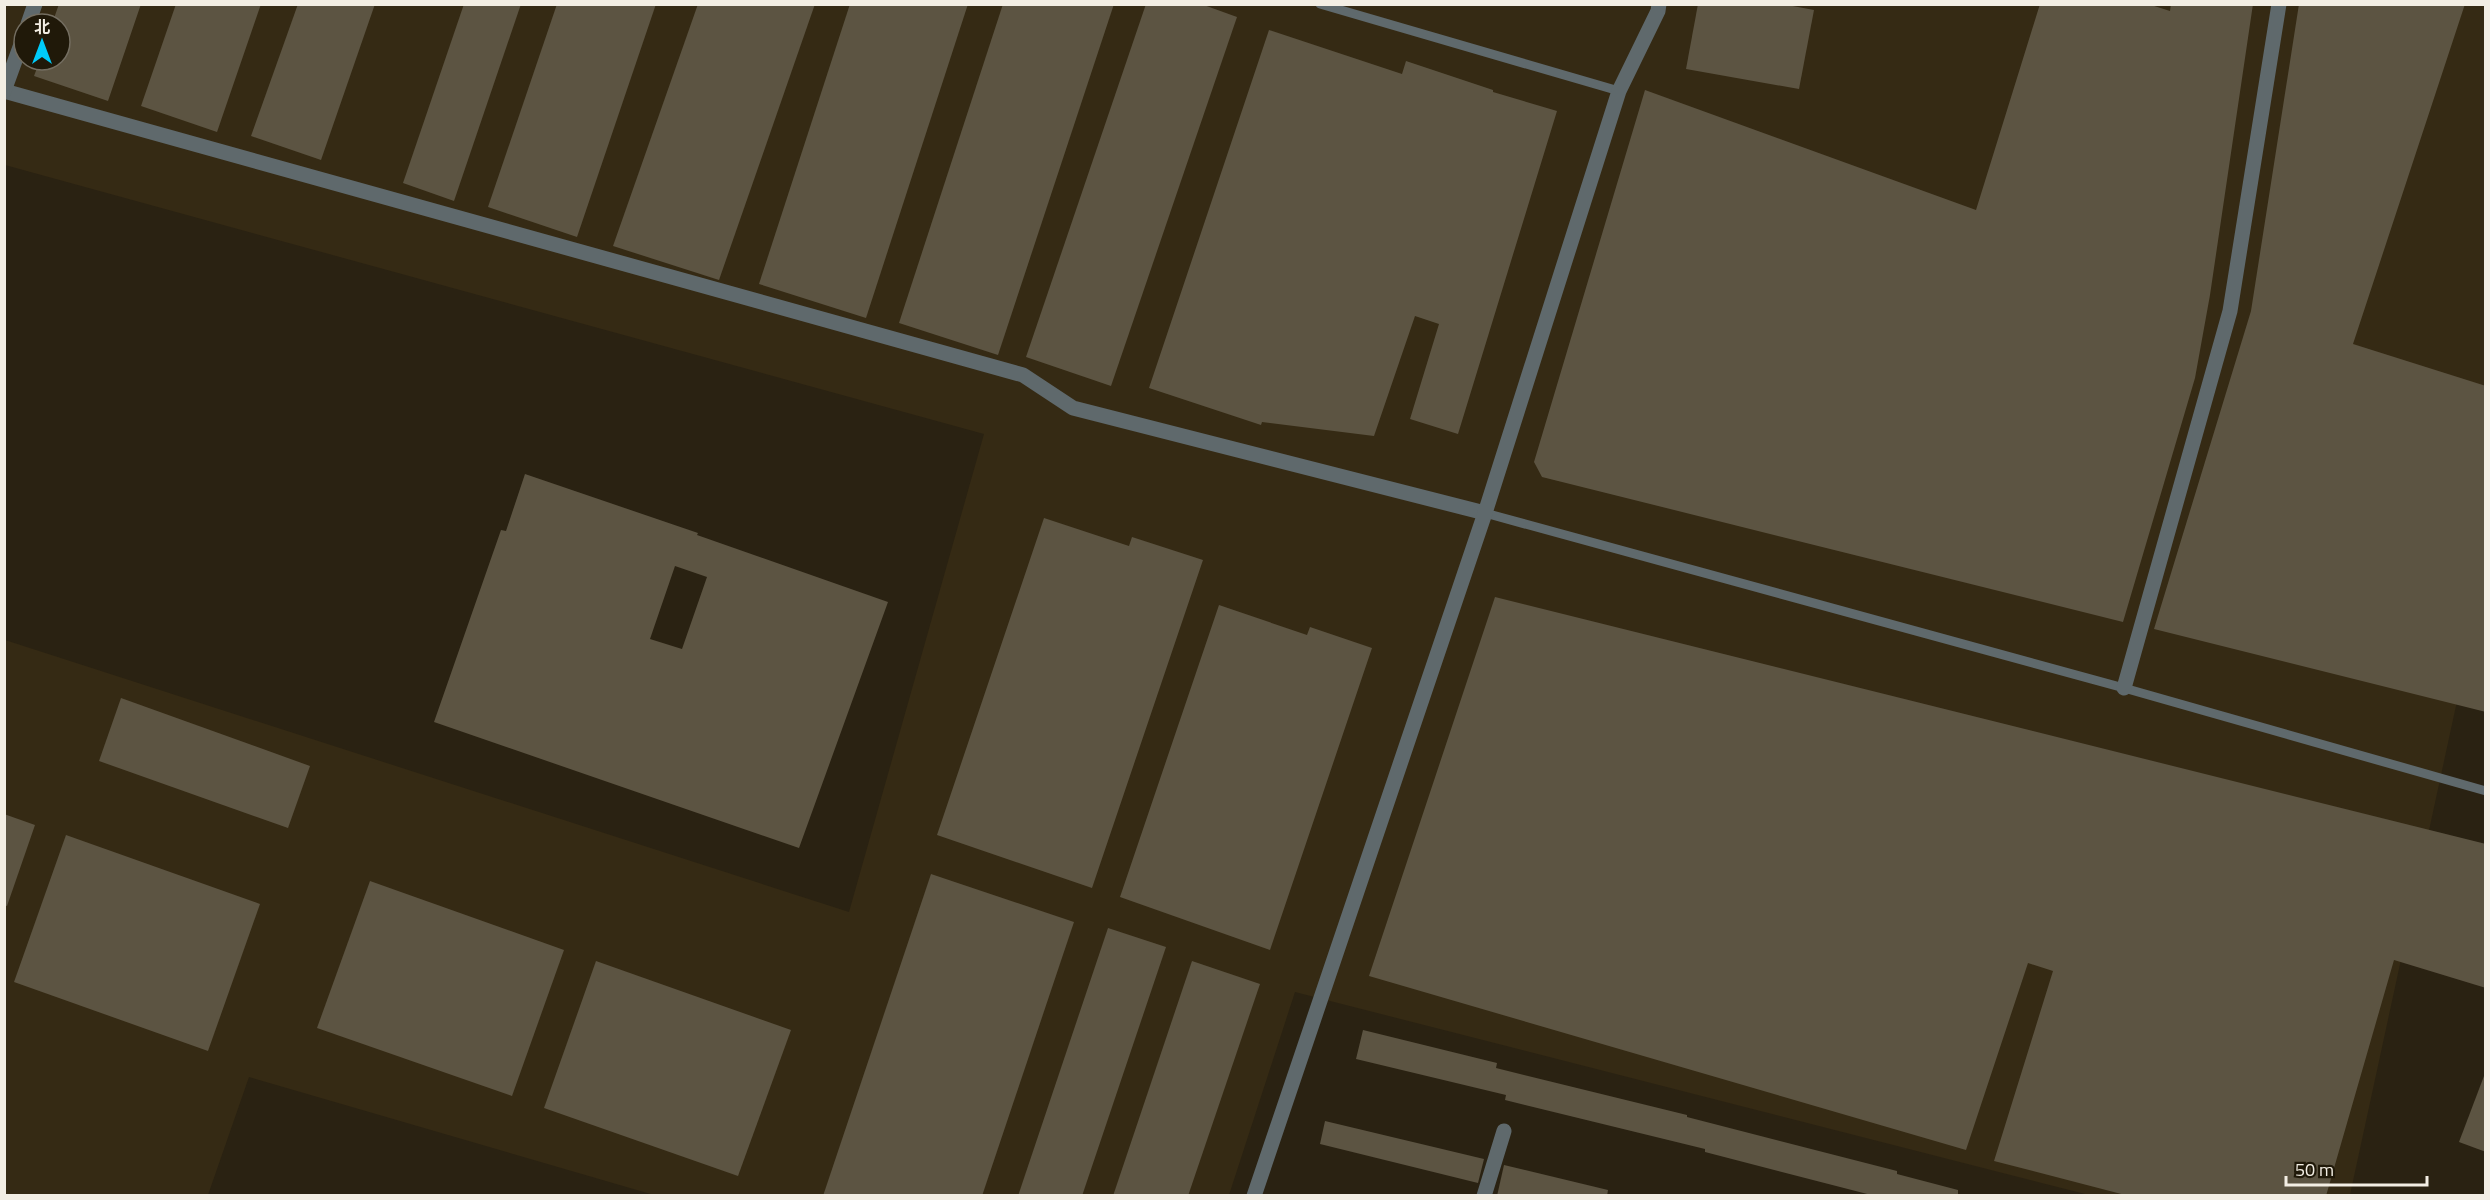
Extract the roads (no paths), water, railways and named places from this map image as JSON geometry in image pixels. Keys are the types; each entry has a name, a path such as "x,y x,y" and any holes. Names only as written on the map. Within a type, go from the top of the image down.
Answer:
{"street":[{"path":"1254,1196 1485,513 1619,91 1658,11 1659,4"},
{"path":"2124,688 2230,311 2279,4"},
{"path":"12,69 4,91 1023,375 1073,408 1485,513"},
{"path":"1484,1196 1504,1131"}],"lane":[{"path":"1320,4 1619,91"},
{"path":"1485,513 2124,688 2486,791"}]}
